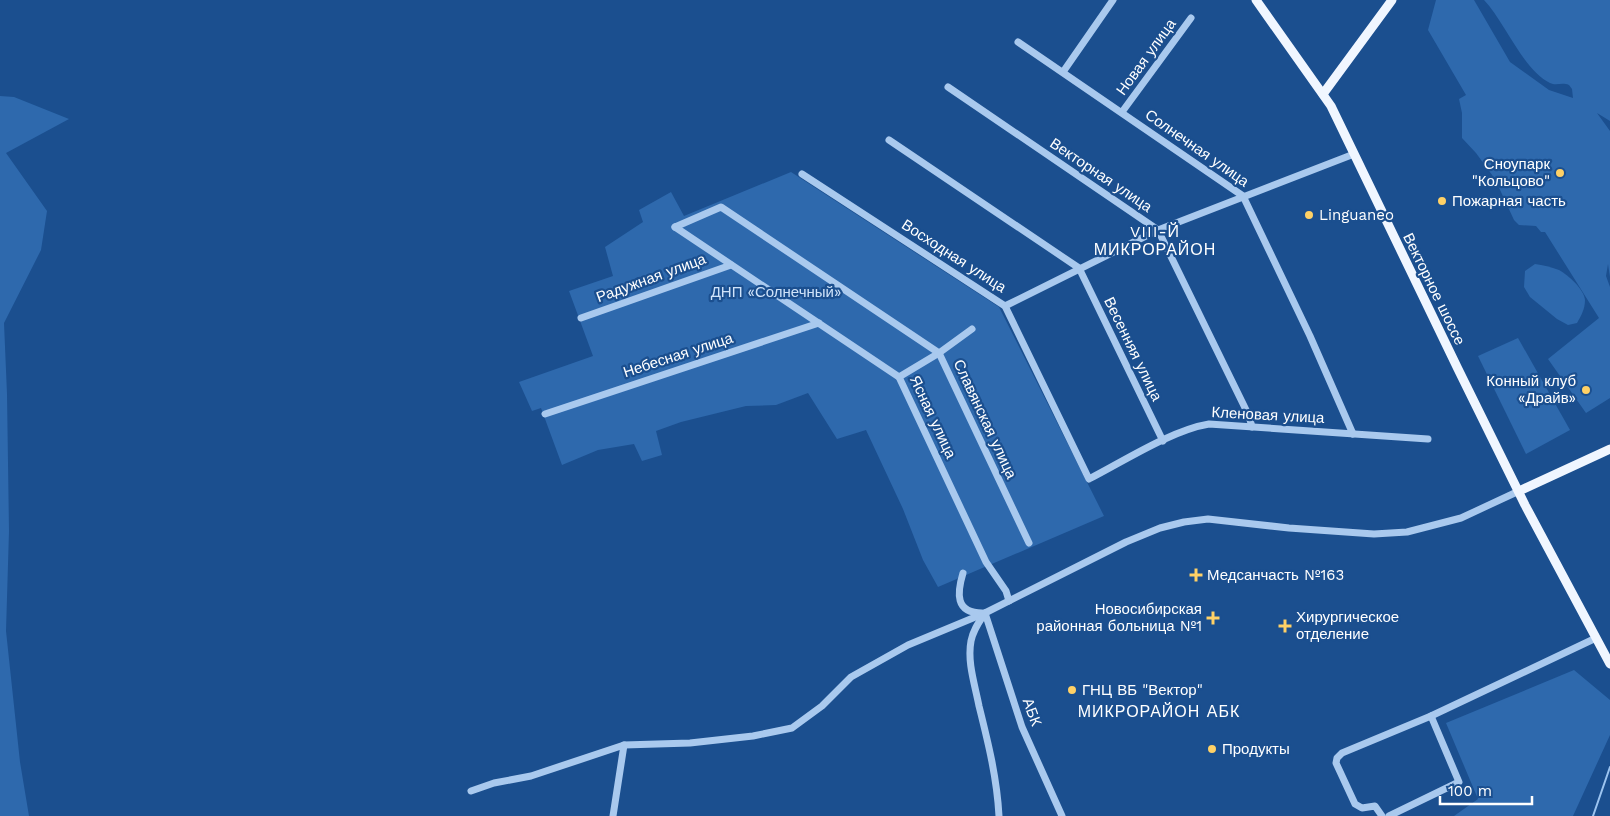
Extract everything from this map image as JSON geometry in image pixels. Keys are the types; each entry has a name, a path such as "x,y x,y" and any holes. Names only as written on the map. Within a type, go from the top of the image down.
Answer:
{"main road":[{"name":"Векторное шоссе","path":"1256,0 1331,106 1458,369 1519,491 1610,664"},
{"path":"1323,94 1392,0"},
{"path":"1519,491 1610,449"}],"street":[{"path":"1063,72 1113,0"},
{"name":"Новая улица","path":"1122,112 1192,18"},
{"name":"Солнечная улица","path":"1018,42 1243,196 1310,336 1352,434"},
{"name":"Векторная улица","path":"948,87 1158,230 1249,416 1252,427"},
{"path":"889,140 1079,268"},
{"path":"1005,306 1158,230 1354,154"},
{"name":"Восходная улица","path":"802,174 1005,306 1089,479"},
{"name":"Славянская улица","path":"675,227 721,207 939,353 1029,543"},
{"name":"Ясная улица","path":"675,227 899,377 986,562 1006,591 1008,601"},
{"name":"Радужная улица","path":"581,318 731,265"},
{"name":"Весенняя улица","path":"1079,268 1163,441"},
{"name":"Небесная улица","path":"545,414 819,323"},
{"path":"899,377 939,353 972,329"},
{"name":"Кленовая улица","path":"1089,479 1191,428 1209,424 1428,439"},
{"path":"471,791 494,783 530,776 624,745 690,743 753,736 792,728 822,706 851,677 908,645 985,613 1126,542 1160,528 1208,519 1289,528 1374,534 1407,532 1461,518 1519,491"},
{"path":"964,573 958,589 959,600 972,613 985,613"},
{"path":"985,613 976,626 971,640 970,655 998,788 999,816"},
{"name":"АБК","path":"985,613 1022,727 1062,816"},
{"path":"1382,816 1375,806 1362,808 1355,804 1336,763 1336,758 1342,753 1431,716 1596,638"},
{"path":"1389,816 1460,782 1431,716"},
{"path":"613,816 624,745"}],"green space":[{"name":"Сноупарк \"Кольцово\"","path":"1436,0 1474,0 1510,62 1549,90 1573,98 1572,89 1569,85 1550,83 1531,68 1484,0 1610,0 1610,121 1597,113 1610,131 1610,277 1608,264 1606,276 1610,287 1610,398 1586,413 1548,359 1599,318 1545,232 1541,232 1536,226 1519,225 1514,220 1495,179 1476,153 1462,138 1462,113 1459,99 1466,95 1428,30"},
{"path":"0,96 14,97 69,119 6,153 47,211 41,250 4,323 9,531 6,631 20,762 29,816 0,816"},
{"name":"ДНП «Солнечный»","path":"791,172 999,307 1104,516 938,587 923,560 903,509 866,430 837,439 808,393 776,405 746,406 681,422 656,431 662,455 642,461 634,444 598,450 562,465 541,408 532,411 519,382 593,356 569,291 613,276 605,247 643,222 639,210 671,192 684,216"},
{"path":"1535,264 1559,270 1582,291 1585,300 1584,309 1577,323 1568,325 1557,319 1530,297 1524,287 1525,271"},
{"path":"1518,338 1570,430 1526,454 1478,356"},
{"path":"1574,670 1610,700 1610,735 1573,816 1454,816 1478,799 1446,723"}],"waterway":[{"path":"1593,816 1610,767"}],"place":[{"name":"Сноупарк \"Кольцово\"","path":"1560,173"},
{"name":"Пожарная часть","path":"1442,201"},
{"name":"Linguaneo","path":"1309,215"},
{"name":"Конный клуб «Драйв»","path":"1586,390"},
{"name":"Медсанчасть №163","path":"1196,575"},
{"name":"Новосибирская районная больница №1","path":"1213,618"},
{"name":"Хирургическое отделение","path":"1285,626"},
{"name":"ГНЦ ВБ \"Вектор\"","path":"1072,690"},
{"name":"Продукты","path":"1212,749"}],"district":[{"name":"VIII-Й МИКРОРАЙОН","path":"1155,240"},
{"name":"МИКРОРАЙОН АБК","path":"1159,711"}]}
